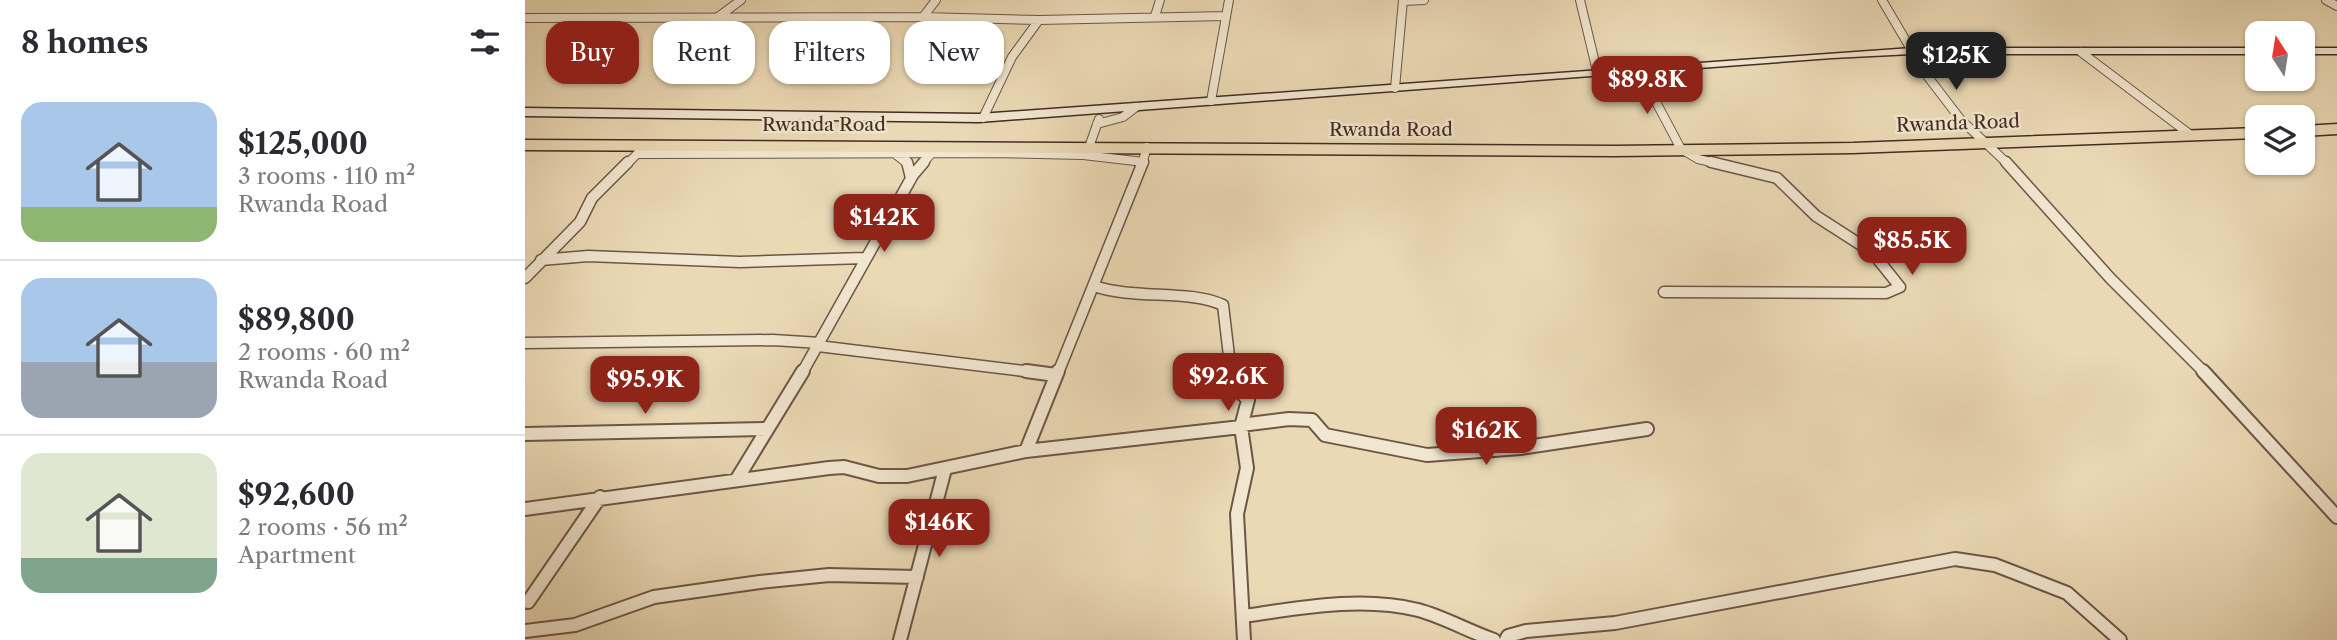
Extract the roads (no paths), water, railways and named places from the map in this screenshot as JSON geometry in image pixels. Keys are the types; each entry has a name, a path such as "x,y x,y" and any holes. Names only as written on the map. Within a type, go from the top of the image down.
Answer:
{"highway":[{"path":"2315,130 2337,129"},
{"name":"Rwanda Road","path":"525,145 642,149 1089,147 1146,155 1682,150 2245,134"}],"street":[{"path":"718,18 741,0"},
{"path":"923,17 936,0"},
{"path":"1155,16 1160,0"},
{"path":"1211,101 1229,0"},
{"path":"1395,88 1403,0 1425,0"},
{"path":"1579,0 1597,71"},
{"path":"1882,0 1948,105 1989,143 2110,278 2169,334 2337,517"},
{"path":"2326,0 2337,6"},
{"path":"525,18 923,17 1039,20 1225,16"},
{"path":"983,118 1012,57 1039,20"},
{"path":"525,112 983,118 1638,68 1912,51 2245,51"},
{"path":"2081,51 2192,136"},
{"path":"2315,51 2337,51"},
{"path":"1638,68 1682,150 1696,159 1739,165 1778,179 1815,216 1877,253 1888,265 1900,287 1886,293 1664,292"},
{"path":"1097,124 1123,117 1136,107"},
{"path":"1089,147 1102,109"},
{"path":"526,276 580,222 592,198 642,149 1146,155 1127,195 1094,286 1026,452"},
{"path":"894,153 907,162 911,178"},
{"path":"737,479 819,344 864,258 911,178 932,153"},
{"path":"541,260 623,256 740,262 864,258"},
{"path":"1094,286 1128,296 1219,301 1224,310 1232,382 1248,400 1241,426 1247,468 1237,514 1244,640"},
{"path":"525,343 773,340 1056,375"},
{"path":"525,509 737,479 786,476 828,468 844,467 891,477 1026,452 1289,419 1313,420 1325,435 1427,455 1520,448 1647,429"},
{"path":"525,434 767,429"},
{"path":"900,640 945,469"},
{"path":"528,601 545,574 589,519 600,497"},
{"path":"1506,640 1508,636 1527,631 1615,624 1955,559 1995,565 2067,593 2120,640"},
{"path":"525,631 575,625 639,601 760,582 829,575 917,577"},
{"path":"1244,616 1334,605 1377,605 1407,608 1494,640"}]}
